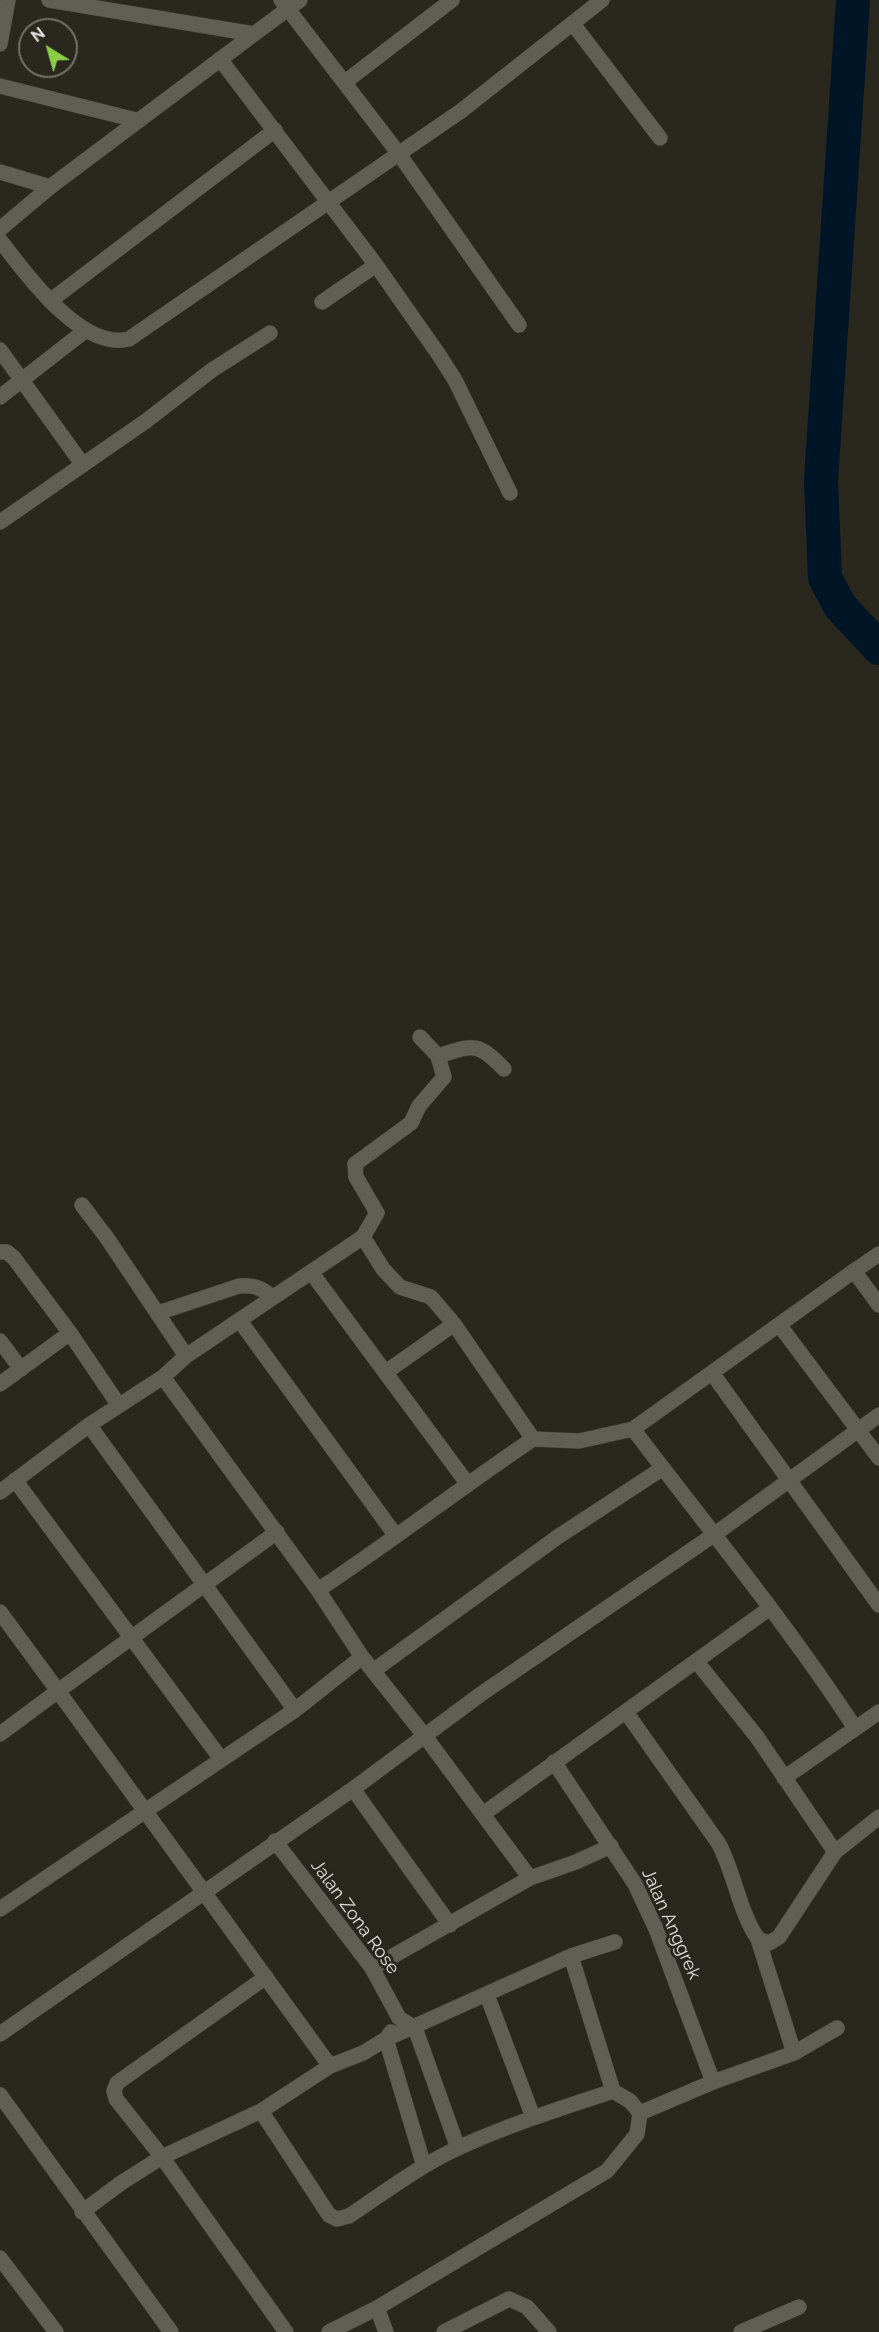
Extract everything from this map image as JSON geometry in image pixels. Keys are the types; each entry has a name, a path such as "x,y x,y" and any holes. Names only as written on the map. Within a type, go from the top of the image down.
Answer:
{"street":[{"path":"0,44 8,0"},
{"path":"49,0 254,34"},
{"path":"345,82 452,0"},
{"path":"0,240 50,301 86,330 112,342 129,339 461,111 602,0"},
{"path":"0,229 50,187 136,120 254,34 290,3 519,325"},
{"path":"573,24 660,138"},
{"path":"220,59 376,265 455,380 510,494"},
{"path":"0,86 136,120"},
{"path":"50,301 275,130"},
{"path":"0,172 50,187"},
{"path":"322,302 376,265"},
{"path":"0,397 86,330"},
{"path":"0,522 146,421 212,369 270,333"},
{"path":"0,350 83,465"},
{"path":"0,1492 118,1404 163,1377 186,1356 363,1237 377,1213 356,1177 355,1164 391,1140 414,1120 419,1106 444,1077 438,1056 420,1037"},
{"path":"438,1056 468,1047 486,1050 504,1069"},
{"path":"82,1205 186,1356"},
{"path":"363,1237 389,1277 400,1287 431,1297 454,1324 532,1439"},
{"path":"0,1252 7,1252 14,1258 70,1333 118,1404"},
{"path":"318,1590 396,1536 466,1483 532,1439 579,1441 633,1429 879,1254"},
{"path":"854,1271 879,1305"},
{"path":"311,1272 466,1483"},
{"path":"158,1313 239,1286 251,1285 263,1288 272,1297"},
{"path":"240,1321 396,1536"},
{"path":"386,1372 454,1324"},
{"path":"780,1326 879,1458"},
{"path":"0,1384 70,1333"},
{"path":"0,1341 21,1369"},
{"path":"712,1373 879,1605"},
{"path":"163,1377 277,1532 362,1657 424,1735 530,1878"},
{"path":"0,2034 352,1789 424,1735 715,1534 879,1415"},
{"path":"89,1425 295,1710"},
{"path":"633,1429 770,1608 836,1697 855,1728"},
{"path":"373,1671 559,1536 663,1468"},
{"path":"15,1480 220,1759"},
{"path":"0,1734 277,1532"},
{"path":"483,1815 770,1608"},
{"path":"0,1612 330,2066"},
{"path":"0,1909 295,1710 362,1657"},
{"path":"697,1662 757,1737 835,1852"},
{"path":"626,1712 719,1844 730,1865 748,1926 758,1940 794,2053"},
{"path":"784,1778 879,1712"},
{"name":"Jalan Anggrek","path":"554,1762 635,1884 656,1929 713,2082"},
{"path":"352,1789 450,1925"},
{"path":"758,1940 769,1943 779,1937 835,1852 879,1817"},
{"name":"Jalan Zona Rose","path":"275,1841 372,1968 399,2018 415,2028"},
{"path":"372,1968 530,1878 611,1846"},
{"path":"82,2212 121,2183 162,2157 261,2111 330,2066 363,2053 386,2039 415,2028 571,1956 615,1942"},
{"path":"329,2332 377,2308 607,2171 638,2134 640,2113 630,2101 613,2091 571,1956"},
{"path":"266,1977 117,2084 114,2091 116,2099 162,2157 286,2332"},
{"path":"487,1995 533,2117"},
{"path":"399,2018 386,2039 424,2166"},
{"path":"415,2028 458,2148"},
{"path":"640,2113 713,2082 794,2053 837,2028"},
{"path":"261,2111 330,2215 337,2219 349,2216 424,2166 458,2148 533,2117 613,2091"},
{"path":"0,2095 82,2212 171,2332"},
{"path":"0,2258 56,2332"},
{"path":"444,2332 509,2299 526,2307 549,2332"},
{"path":"741,2332 799,2307"},
{"path":"377,2308 386,2332"}],"waterway":[{"path":"853,0 821,480 825,578 840,606 879,648"}]}
